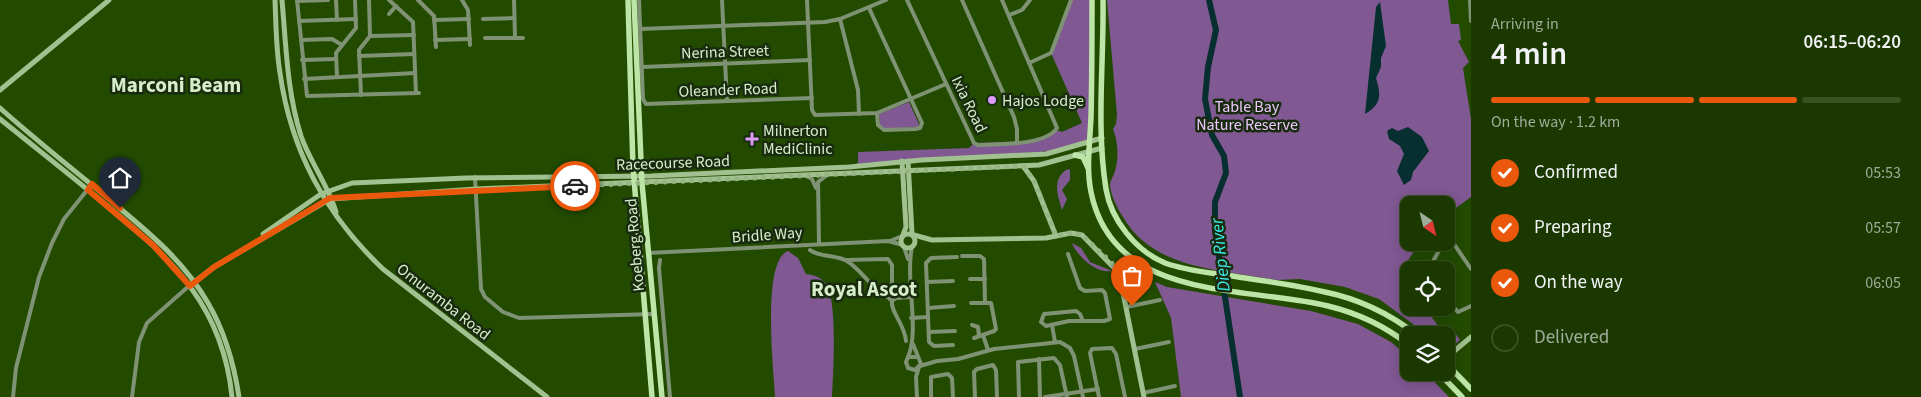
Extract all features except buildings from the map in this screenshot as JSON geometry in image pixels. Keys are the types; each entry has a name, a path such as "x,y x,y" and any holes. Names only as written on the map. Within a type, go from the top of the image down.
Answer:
{"main road":[{"path":"0,90 109,0"},
{"name":"Omuramba Road","path":"274,0 280,71 289,118 300,154 321,194 328,199"},
{"name":"Omuramba Road","path":"282,0 287,67 294,109 306,149 337,215 361,247 391,276 546,397"},
{"name":"Koeberg Road","path":"628,0 633,176 652,397"},
{"name":"Koeberg Road","path":"634,0 642,183 662,397"},
{"path":"1089,172 1092,0"},
{"path":"1103,0 1102,148 1108,199 1114,213 1140,248 1165,262 1200,271 1325,292 1354,300 1388,316 1403,326"},
{"path":"0,108 168,250 192,284 219,340 227,368 232,397"},
{"path":"0,119 153,245 192,284 209,304 224,336 232,360 239,397"},
{"name":"Racecourse Road","path":"192,284 321,194 352,183 475,177 642,176 850,167 905,161 1046,154 1102,138"},
{"name":"Racecourse Road","path":"233,256 328,199 476,189 634,184 1039,165 1102,148"},
{"path":"1075,155 1084,158 1089,172 1094,204 1105,227 1118,245 1137,263 1158,275 1204,286 1327,305 1352,313 1380,326 1400,339"},
{"path":"905,161 906,227 903,236 904,246 914,246 932,240 1056,236 1071,233 1082,235 1115,266 1120,276 1144,395"},
{"path":"1039,165 1032,173 1056,236"},
{"path":"1023,166 1034,181"},
{"path":"905,171 914,246"},
{"path":"903,236 913,235 932,240"},
{"path":"1455,350 1471,337"},
{"path":"1455,372 1471,389"},
{"path":"1447,381 1462,397"}],"street":[{"path":"328,0 297,1 304,78 306,95 308,97 418,93 412,20 389,0"},
{"path":"336,0 336,20"},
{"path":"337,77 336,53 355,30 355,0"},
{"path":"369,0 370,36"},
{"path":"418,0 433,14 436,47"},
{"path":"462,0 468,10 470,45"},
{"path":"514,0 515,38"},
{"path":"639,0 642,67"},
{"path":"722,0 727,101"},
{"path":"807,0 812,98 815,115 877,113 946,84"},
{"path":"640,29 840,19 886,0"},
{"name":"Ixia Road","path":"907,0 974,143 978,145 1033,141 1056,130 1057,126 1029,63"},
{"path":"962,0 1014,117 1017,129 1017,143"},
{"path":"1002,0 1029,63 1051,52 1071,0"},
{"path":"1009,16 1022,10 1030,0"},
{"path":"1470,0 1471,20"},
{"path":"389,14 396,6"},
{"path":"869,8 922,120 920,128 884,130 878,125 877,113"},
{"path":"483,19 514,18"},
{"path":"299,21 356,19"},
{"path":"434,20 469,19"},
{"path":"840,19 858,90 859,114"},
{"path":"361,95 360,46 370,36 414,35"},
{"path":"485,38 523,38"},
{"path":"301,40 334,39 342,45"},
{"path":"435,40 470,39"},
{"path":"359,56 414,54"},
{"path":"302,60 336,59"},
{"name":"Nerina Street","path":"642,67 810,60"},
{"name":"Oleander Road","path":"642,67 643,99 646,103 812,98"},
{"path":"304,78 415,73"},
{"path":"818,244 817,190 820,180 827,175"},
{"path":"806,176 812,179 817,190"},
{"path":"475,177 481,289 485,298 503,312 528,319 654,314"},
{"path":"12,397 16,368 39,277 48,252 64,219 92,184"},
{"name":"Bridle Way","path":"648,253 888,241 903,236"},
{"name":"Bridle Way","path":"888,241 904,246"},
{"path":"1455,245 1471,269"},
{"path":"904,246 909,264 912,342 906,364 916,382"},
{"path":"909,264 914,246"},
{"path":"810,250 845,260 886,259 890,261 892,308 905,331 906,341"},
{"path":"1068,254 1080,288 1085,291 1103,291 1110,317 1104,321 1083,321 1052,326 1043,325 1042,315 1076,312 1080,314 1083,321"},
{"path":"962,256 983,257 985,302"},
{"path":"953,346 932,346 929,332 926,263 928,258 957,257"},
{"path":"660,260 659,268 670,397"},
{"path":"845,260 856,267 883,295 896,298 910,297"},
{"path":"856,260 856,267"},
{"path":"970,279 985,279"},
{"path":"927,282 953,282"},
{"path":"132,397 139,342 146,323 192,284"},
{"path":"892,302 896,298"},
{"path":"1126,307 1160,300"},
{"path":"970,303 985,302 992,305 996,328 974,338"},
{"path":"928,308 954,306"},
{"path":"1455,308 1458,312 1471,306"},
{"path":"911,318 928,317"},
{"path":"972,325 978,327 988,350"},
{"path":"1052,326 1055,342"},
{"path":"929,332 954,331"},
{"path":"912,342 919,358 920,367 916,382 917,397"},
{"path":"908,357 937,361 958,360 988,350 1055,342 1064,343 1072,351 1083,395"},
{"path":"1135,349 1169,342"},
{"path":"1099,397 1091,350 1102,347 1112,348 1116,354 1125,397"},
{"path":"1019,397 1018,362 1054,358 1058,361 1067,396"},
{"path":"1039,359 1040,397"},
{"path":"909,369 937,361"},
{"path":"975,397 974,372 977,369 993,365 996,370 997,397"},
{"path":"932,397 931,377 948,374 952,378 953,397"},
{"path":"1144,395 1175,386"},
{"path":"1045,397 1083,395 1098,389"}],"green space":[{"path":"1071,0 1092,0 1090,141 1064,150 849,167 858,163 858,152 969,148 974,143 1033,141 1056,130 1062,132 1082,123 1051,53"},
{"name":"Table Bay Nature Reserve","path":"1107,0 1448,0 1451,24 1459,24 1461,40 1458,41 1469,62 1463,68 1471,119 1471,197 1455,209 1455,196 1400,196 1400,251 1414,251 1408,261 1400,261 1400,314 1379,299 1345,287 1300,279 1277,280 1226,272 1224,266 1218,265 1220,271 1205,268 1165,255 1153,248 1132,229 1115,202 1111,189 1110,183 1117,160 1117,144 1113,129 1116,124 1117,115"},
{"path":"909,102 919,124 918,127 885,129 880,125 879,114"},
{"path":"1068,169 1070,170 1070,180 1062,190 1067,199 1062,210 1057,188 1059,177"},
{"path":"1072,243 1081,248 1090,262 1112,271 1100,270 1088,263 1074,248"},
{"path":"788,251 798,258 806,274 817,277 826,284 830,293 834,338 832,397 775,397 771,318 772,295 774,275 780,259"},
{"path":"1155,282 1167,287 1311,311 1358,324 1391,342 1400,350 1400,381 1434,381 1449,397 1181,397 1171,318"},
{"name":"Table Bay Nature Reserve","path":"1402,316 1431,316 1438,326 1416,326"},
{"name":"Table Bay Nature Reserve","path":"1455,333 1460,340 1455,344"}],"water":[{"path":"1380,2 1386,46 1376,78 1379,99 1375,107 1365,114 1376,7"},
{"path":"1408,127 1422,137 1429,151 1413,172 1411,180 1404,185 1397,171 1404,154 1400,146 1389,139 1387,131 1392,128 1398,131"}],"waterway":[{"name":"Diep River","path":"1209,0 1216,30 1208,67 1205,99 1212,135 1224,156 1226,173 1215,202 1215,230 1240,397"}],"way so far":[{"path":"575,186 1023,166 1034,181 1056,236 1071,233 1082,235 1115,266 1120,276 1126,307 1132,306"}],"place":[{"name":"Hajos Lodge","path":"992,100"},
{"name":"Milnerton MediClinic","path":"752,139"}],"district":[{"name":"Marconi Beam","path":"176,85"},
{"name":"Royal Ascot","path":"864,289"}],"route":[{"path":"120,208 92,184 88,190 166,256 190,286 214,267 330,198 476,189 575,186"}]}
